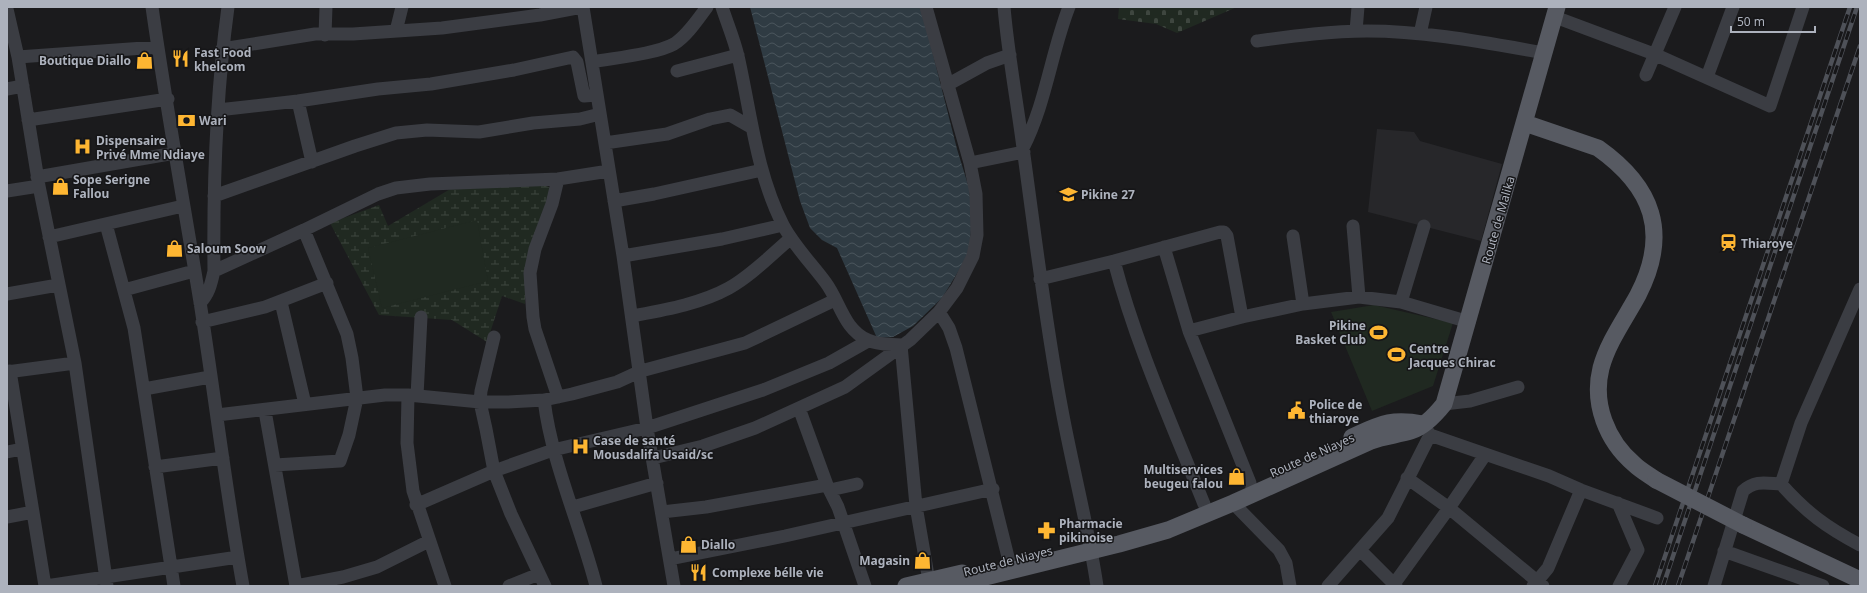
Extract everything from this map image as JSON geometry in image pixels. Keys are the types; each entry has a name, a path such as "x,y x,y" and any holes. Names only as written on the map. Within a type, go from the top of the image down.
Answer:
{"main road":[{"name":"Route de Malika","path":"1426,429 1444,404 1469,322 1556,12"},
{"path":"1525,123 1598,148 1616,161 1635,181 1650,209 1654,228 1651,261 1638,293 1608,350 1601,368 1599,383 1601,412 1614,443 1635,465 1656,480 1743,524 1860,580"},
{"name":"Route de Niayes","path":"949,586 1091,546 1204,504 1250,483 1383,436 1426,429"},
{"name":"Route de Niayes","path":"906,586 1009,561 1168,530 1233,503 1307,463"}],"street":[{"path":"152,7 168,99 183,206 200,303 210,377 243,586"},
{"path":"200,303 206,298 214,271 214,196 218,110 222,49 228,7"},
{"path":"325,34 326,7"},
{"path":"396,31 402,7"},
{"path":"222,49 316,34 396,31 476,24 583,7 674,586"},
{"path":"592,62 650,51 673,44 684,34 707,7"},
{"path":"722,7 738,55 751,127 762,170 783,225 791,238 827,284 848,323 857,334 868,341 901,345"},
{"path":"653,458 703,446 755,428 850,385 901,345 910,340 939,312 957,288 973,256 977,235 976,194 970,163 947,86 926,7"},
{"path":"1004,7 1040,279 1070,458 1084,522 1091,546 1097,586"},
{"path":"1024,150 1037,118 1055,49 1069,7"},
{"path":"1356,31 1358,7"},
{"path":"1420,34 1426,7"},
{"path":"1646,74 1675,7"},
{"path":"1707,77 1733,7"},
{"path":"1556,12 1707,77 1770,106 1803,7"},
{"path":"7,9 18,57 38,182 75,363 106,582"},
{"path":"1258,41 1299,35 1356,31 1420,34 1545,53"},
{"path":"18,57 158,47"},
{"path":"676,71 738,55"},
{"path":"947,86 987,64 1010,55"},
{"path":"218,110 464,79 573,57 577,62 584,96 597,95"},
{"path":"7,89 23,86"},
{"path":"28,120 168,99"},
{"path":"298,101 312,162"},
{"path":"214,196 396,133 427,130 479,132 532,123 580,119 600,114"},
{"path":"605,143 666,134 710,119 730,115 751,127"},
{"path":"970,163 1024,150"},
{"path":"7,191 38,182 175,153"},
{"path":"614,201 762,170"},
{"path":"214,271 378,194 396,188 430,184 558,179 609,171"},
{"path":"558,179 552,204 535,249 530,273 533,316 558,397"},
{"path":"49,237 183,206"},
{"path":"106,224 134,328 174,586"},
{"path":"623,256 722,239 783,225"},
{"path":"1353,226 1359,297"},
{"path":"1401,302 1424,226"},
{"path":"275,465 340,461 349,435 357,398 349,342 327,283 304,230"},
{"path":"1040,279 1114,261 1220,232 1226,234 1242,317"},
{"path":"1293,236 1303,304"},
{"path":"632,316 692,302 728,288 748,275 791,238"},
{"path":"1164,247 1189,331 1250,483"},
{"path":"1114,261 1122,292 1140,345 1204,504"},
{"path":"124,290 194,271"},
{"path":"202,322 281,302 327,283"},
{"path":"7,294 58,284"},
{"path":"1781,484 1801,423 1860,289"},
{"path":"1189,331 1242,317 1303,304 1359,297 1401,302 1469,322"},
{"path":"217,415 265,411 305,404 357,398 413,396 480,402 544,400 616,382 641,371 744,343 835,300"},
{"path":"281,302 305,404"},
{"path":"939,312 949,328 956,348 993,489 1009,561"},
{"path":"421,317 407,443 411,479 416,505 444,586"},
{"path":"494,337 484,375 480,402 494,472 511,514 542,580 509,586"},
{"path":"416,505 494,472 554,450 648,428 770,387 829,363 868,341"},
{"path":"901,345 916,506 929,581"},
{"path":"75,363 8,371 45,586 106,582 171,567 238,557"},
{"path":"144,389 210,377"},
{"path":"1444,404 1470,401 1518,387"},
{"path":"544,400 554,450 596,586"},
{"path":"799,408 828,488 838,507 865,586"},
{"path":"265,411 296,586 343,577 376,567 429,541"},
{"path":"1328,586 1388,518 1407,478 1426,429 1485,455 1549,476 1581,490 1657,518"},
{"path":"7,452 22,449"},
{"path":"1360,550 1394,585 1485,455"},
{"path":"155,467 223,458"},
{"path":"1407,478 1449,508 1537,585 1548,568 1581,490"},
{"path":"572,507 657,483"},
{"path":"1714,586 1743,491 1750,485 1760,483 1781,484 1800,506 1830,529 1860,546"},
{"path":"662,512 706,507 857,484"},
{"path":"670,559 785,536 993,489"},
{"path":"1233,503 1279,550 1286,563 1290,586"},
{"path":"1618,503 1638,550 1619,586"},
{"path":"7,517 33,512"},
{"path":"1724,551 1808,583 1823,586"}],"shaded area":[{"path":"1377,129 1414,132 1420,141 1502,164 1481,241 1368,212"}],"green space":[{"path":"1119,7 1237,7 1177,33 1156,24 1118,19"},
{"path":"535,181 553,189 525,268 525,304 502,296 487,342 452,320 379,315 330,223 379,205 388,226 452,188"},
{"path":"477,220 488,281 382,308 368,248"},
{"name":"Centre Jacques Chirac","path":"1374,305 1453,323 1433,386 1372,411 1331,312"}],"water":[{"path":"750,7 921,7 957,149 969,188 972,218 969,254 942,298 913,326 893,337 877,338 837,248 822,240 810,228 800,201"}],"railway":[{"path":"1655,586 1850,7"},
{"path":"1663,586 1857,7"},
{"path":"1678,586 1860,46"}],"place":[{"name":"Fast Food khelcom","path":"181,59"},
{"name":"Boutique Diallo","path":"144,60"},
{"name":"Wari","path":"186,120"},
{"name":"Dispensaire Privé Mme Ndiaye","path":"83,147"},
{"name":"Sope Serigne Fallou","path":"60,186"},
{"name":"Pikine 27","path":"1068,194"},
{"name":"Thiaroye","path":"1728,243"},
{"name":"Saloum Soow","path":"174,248"},
{"name":"Pikine Basket Club","path":"1379,332"},
{"name":"Centre Jacques Chirac","path":"1396,355"},
{"name":"Police de thiaroye","path":"1296,411"},
{"name":"Case de santé Mousdalifa Usaid/sc","path":"580,447"},
{"name":"Multiservices beugeu falou","path":"1236,476"},
{"name":"Pharmacie pikinoise","path":"1046,530"},
{"name":"Diallo","path":"688,544"},
{"name":"Magasin","path":"923,560"},
{"name":"Complexe bélle vie","path":"699,572"}]}
